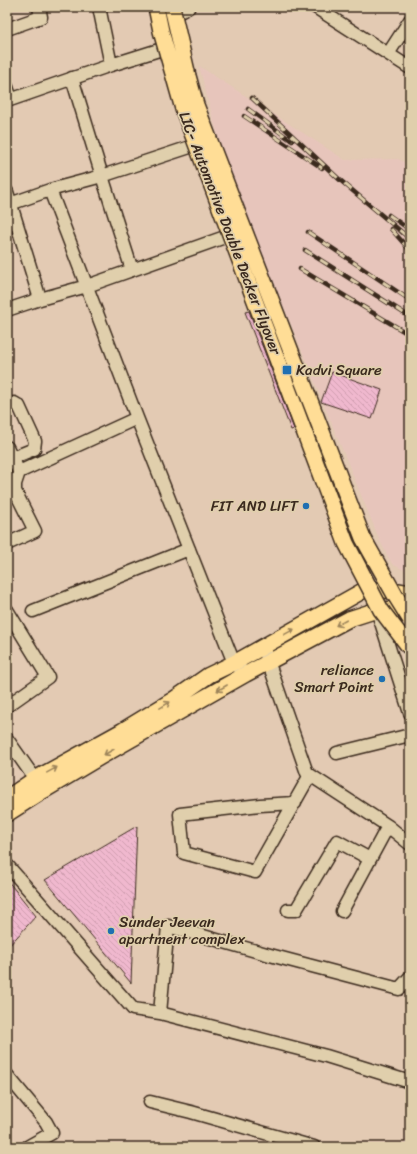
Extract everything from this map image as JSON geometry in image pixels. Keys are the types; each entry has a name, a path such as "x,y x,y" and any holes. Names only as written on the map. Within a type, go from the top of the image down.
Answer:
{"main road":[{"path":"152,7 157,32 179,109 341,544 377,610 410,654"},
{"name":"LIC- Automotive Double Decker Flyover","path":"156,7 161,32 183,109 346,543 381,610 410,648"},
{"path":"7,798 39,785 349,619 377,610 410,610 404,592 367,535 250,228 200,104 179,8"},
{"name":"LIC- Automotive Double Decker Flyover","path":"179,8 188,76 196,105 362,538 410,618"},
{"path":"7,814 39,785 173,700 209,675 234,663 366,589 404,592"}],"street":[{"path":"7,29 42,17 39,7"},
{"path":"99,7 111,65"},
{"path":"315,7 410,68"},
{"path":"388,54 410,20"},
{"path":"7,86 9,100 162,49"},
{"path":"72,78 132,270"},
{"path":"40,299 8,200 102,176 193,146"},
{"path":"50,190 137,418 234,663 246,674"},
{"path":"7,310 87,286 250,228"},
{"path":"7,405 14,403 19,406 35,441 34,449 10,453 19,472 11,494 35,531 7,544"},
{"path":"19,472 137,418"},
{"path":"33,610 189,549"},
{"path":"7,610 48,677 7,706"},
{"path":"377,610 410,713"},
{"path":"263,647 307,773 388,826 410,844"},
{"path":"337,753 410,735"},
{"path":"7,739 39,785"},
{"path":"294,803 260,805 180,814 184,853 255,872 310,775"},
{"path":"342,911 388,826"},
{"path":"288,910 296,910 337,841 370,859"},
{"path":"7,865 133,1009 160,1013 326,1056 410,1082"},
{"path":"160,1013 168,926 398,989 410,977"},
{"path":"7,1075 46,1122 52,1133 27,1147"},
{"path":"150,1102 191,1112 314,1147"}],"shaded area":[{"path":"199,66 345,160 398,159 410,165 410,573 392,564 380,541 225,164"}],"building":[{"path":"249,311 294,429 291,430 245,312"},
{"path":"332,372 382,390 372,419 321,402"},
{"name":"Sunder Jeevan apartment complex","path":"137,826 131,983 45,880"},
{"path":"7,880 36,916 7,948"}],"railway":[{"path":"160,7 184,102 334,498 359,560 391,614 410,640"},
{"path":"252,98 340,180 410,239"},
{"path":"248,109 292,141"},
{"path":"244,116 322,168"},
{"path":"389,215 410,230"},
{"path":"391,229 410,252"},
{"path":"308,232 410,300"},
{"path":"305,250 410,317"},
{"path":"300,269 410,335"}],"place":[{"name":"Kadvi Square","path":"287,370"},
{"name":"FIT AND LIFT","path":"306,506"},
{"name":"reliance Smart Point","path":"382,679"},
{"name":"Sunder Jeevan apartment complex","path":"111,931"}]}
